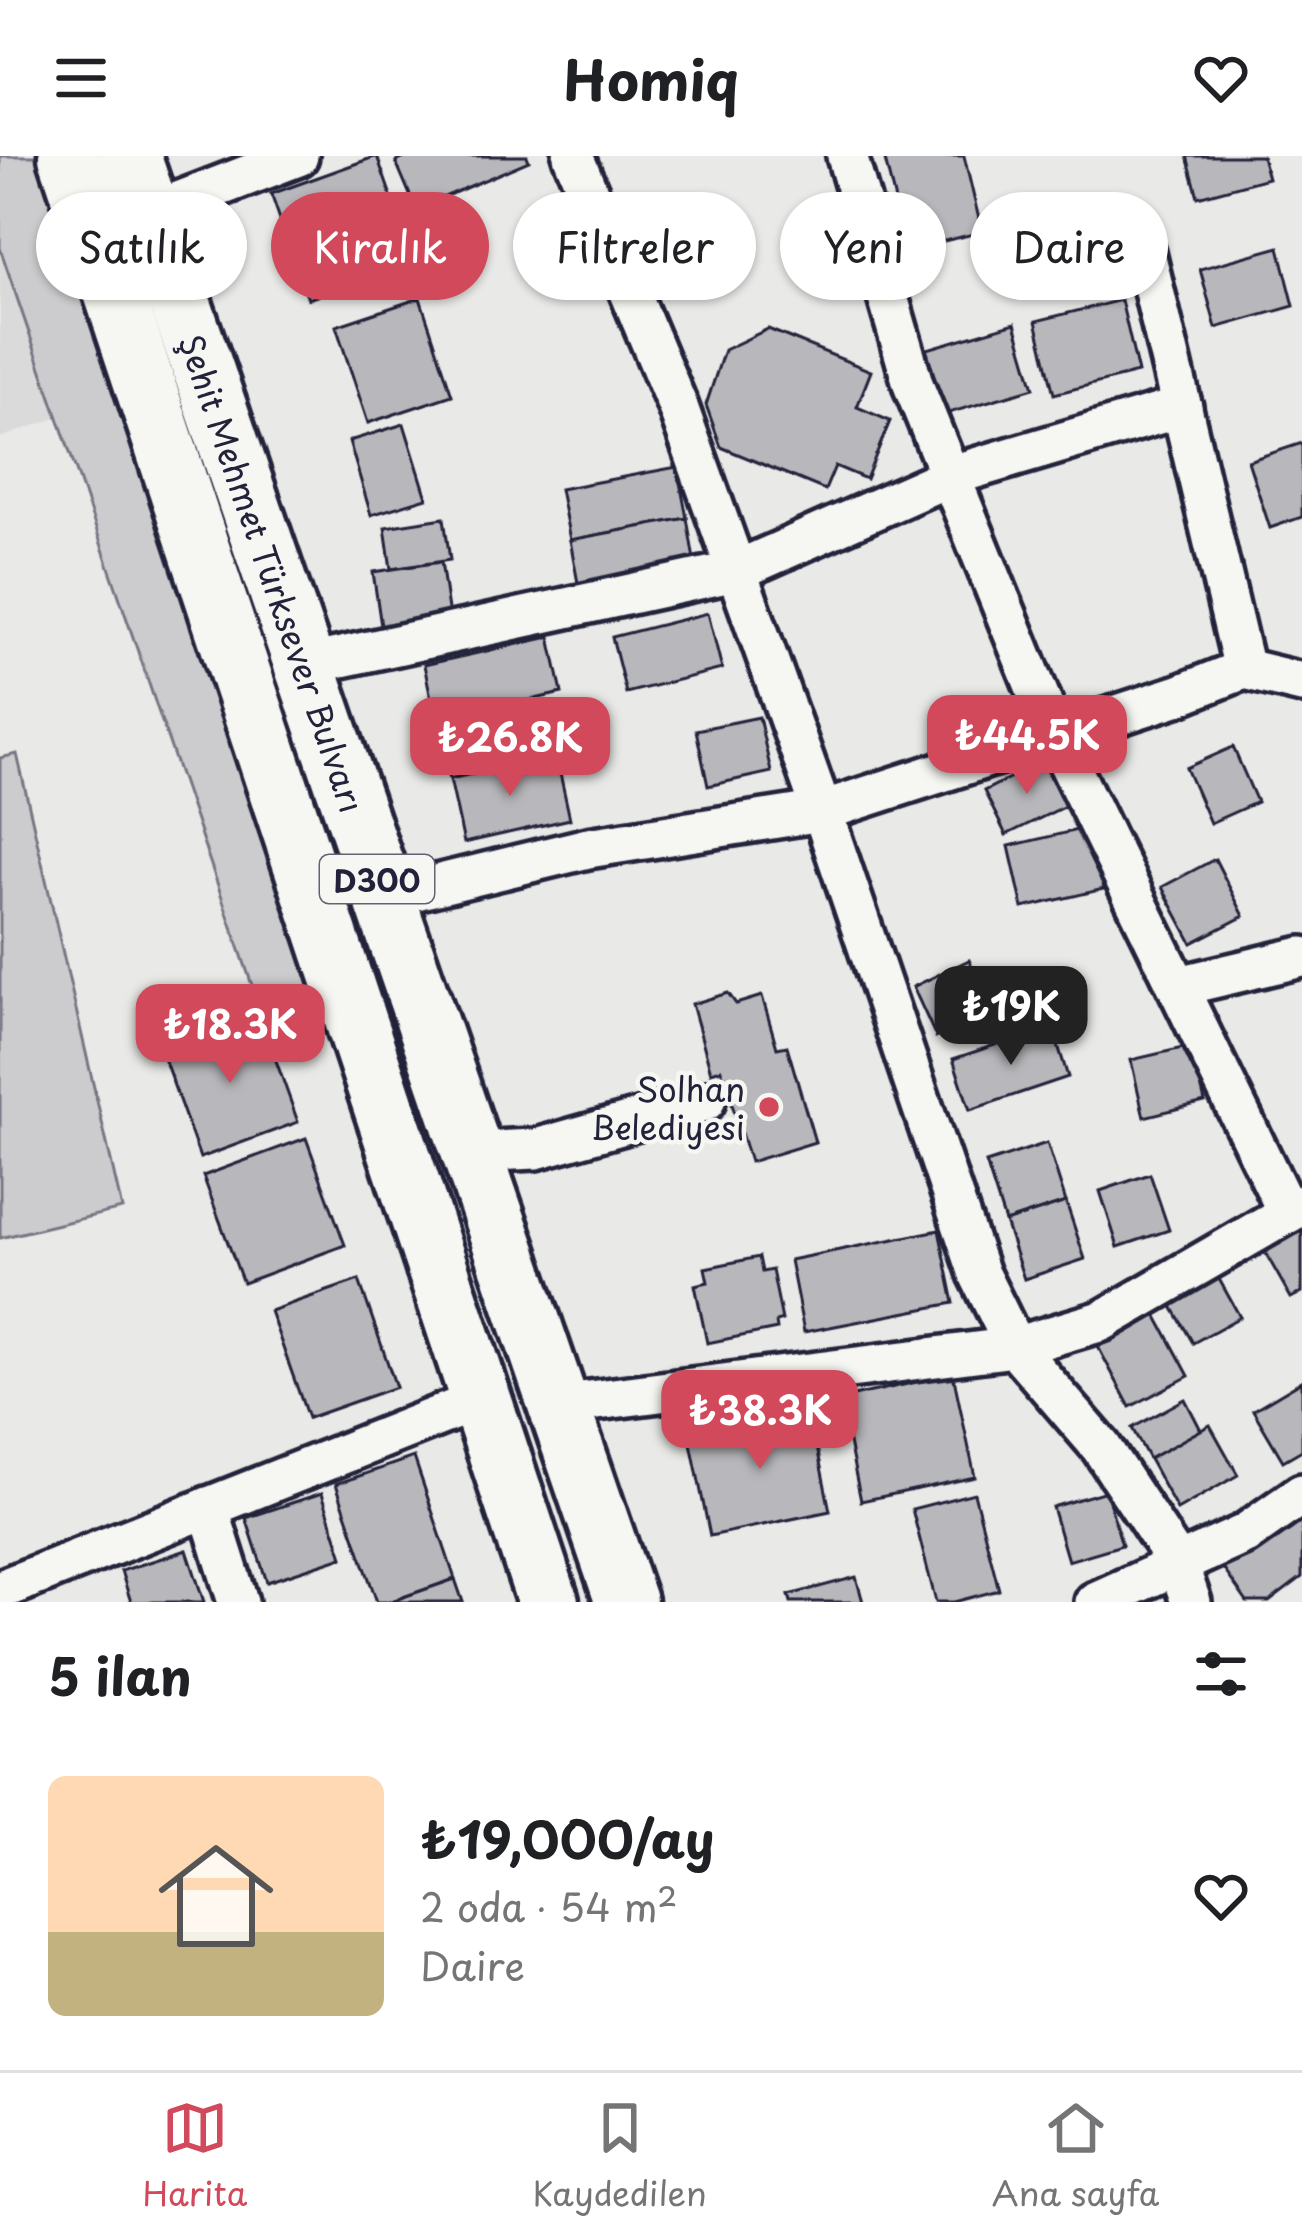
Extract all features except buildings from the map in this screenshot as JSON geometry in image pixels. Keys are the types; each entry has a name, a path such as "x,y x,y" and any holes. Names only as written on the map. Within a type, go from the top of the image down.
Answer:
{"highway":[{"name":"Şehit Mehmet Türksever Bulvarı","path":"69,156 548,1602"},
{"name":"Şehit Mehmet Türksever Bulvarı","path":"130,156 143,192"},
{"name":"Şehit Mehmet Türksever Bulvarı","path":"180,300 626,1602"},
{"path":"404,1167 471,1152"}],"street":[{"path":"205,192 298,156"},
{"path":"573,156 677,407 822,811 979,1274 1015,1347 1101,1447 1178,1564 1191,1602"},
{"path":"558,1405 1015,1347 1102,1321 1295,1209 1054,734 914,387 847,156"},
{"path":"1156,300 1244,669"},
{"path":"305,665 736,571 952,475 1182,406"},
{"path":"383,898 588,848 822,811 1244,669 1302,683"},
{"path":"1179,986 1302,957"},
{"path":"471,1152 536,1149 705,1101"},
{"path":"0,1590 481,1399"},
{"path":"1095,1602 1245,1534 1302,1494"},
{"path":"208,1508 238,1602"}],"shaded area":[{"path":"0,156 46,156 58,192 36,192 36,300 95,300 338,1009 268,1032 0,248"},
{"path":"0,248 59,417 0,438"},
{"path":"17,754 122,1209 0,1238 0,758"}],"place":[{"name":"Solhan Belediyesi","path":"769,1107"}]}
